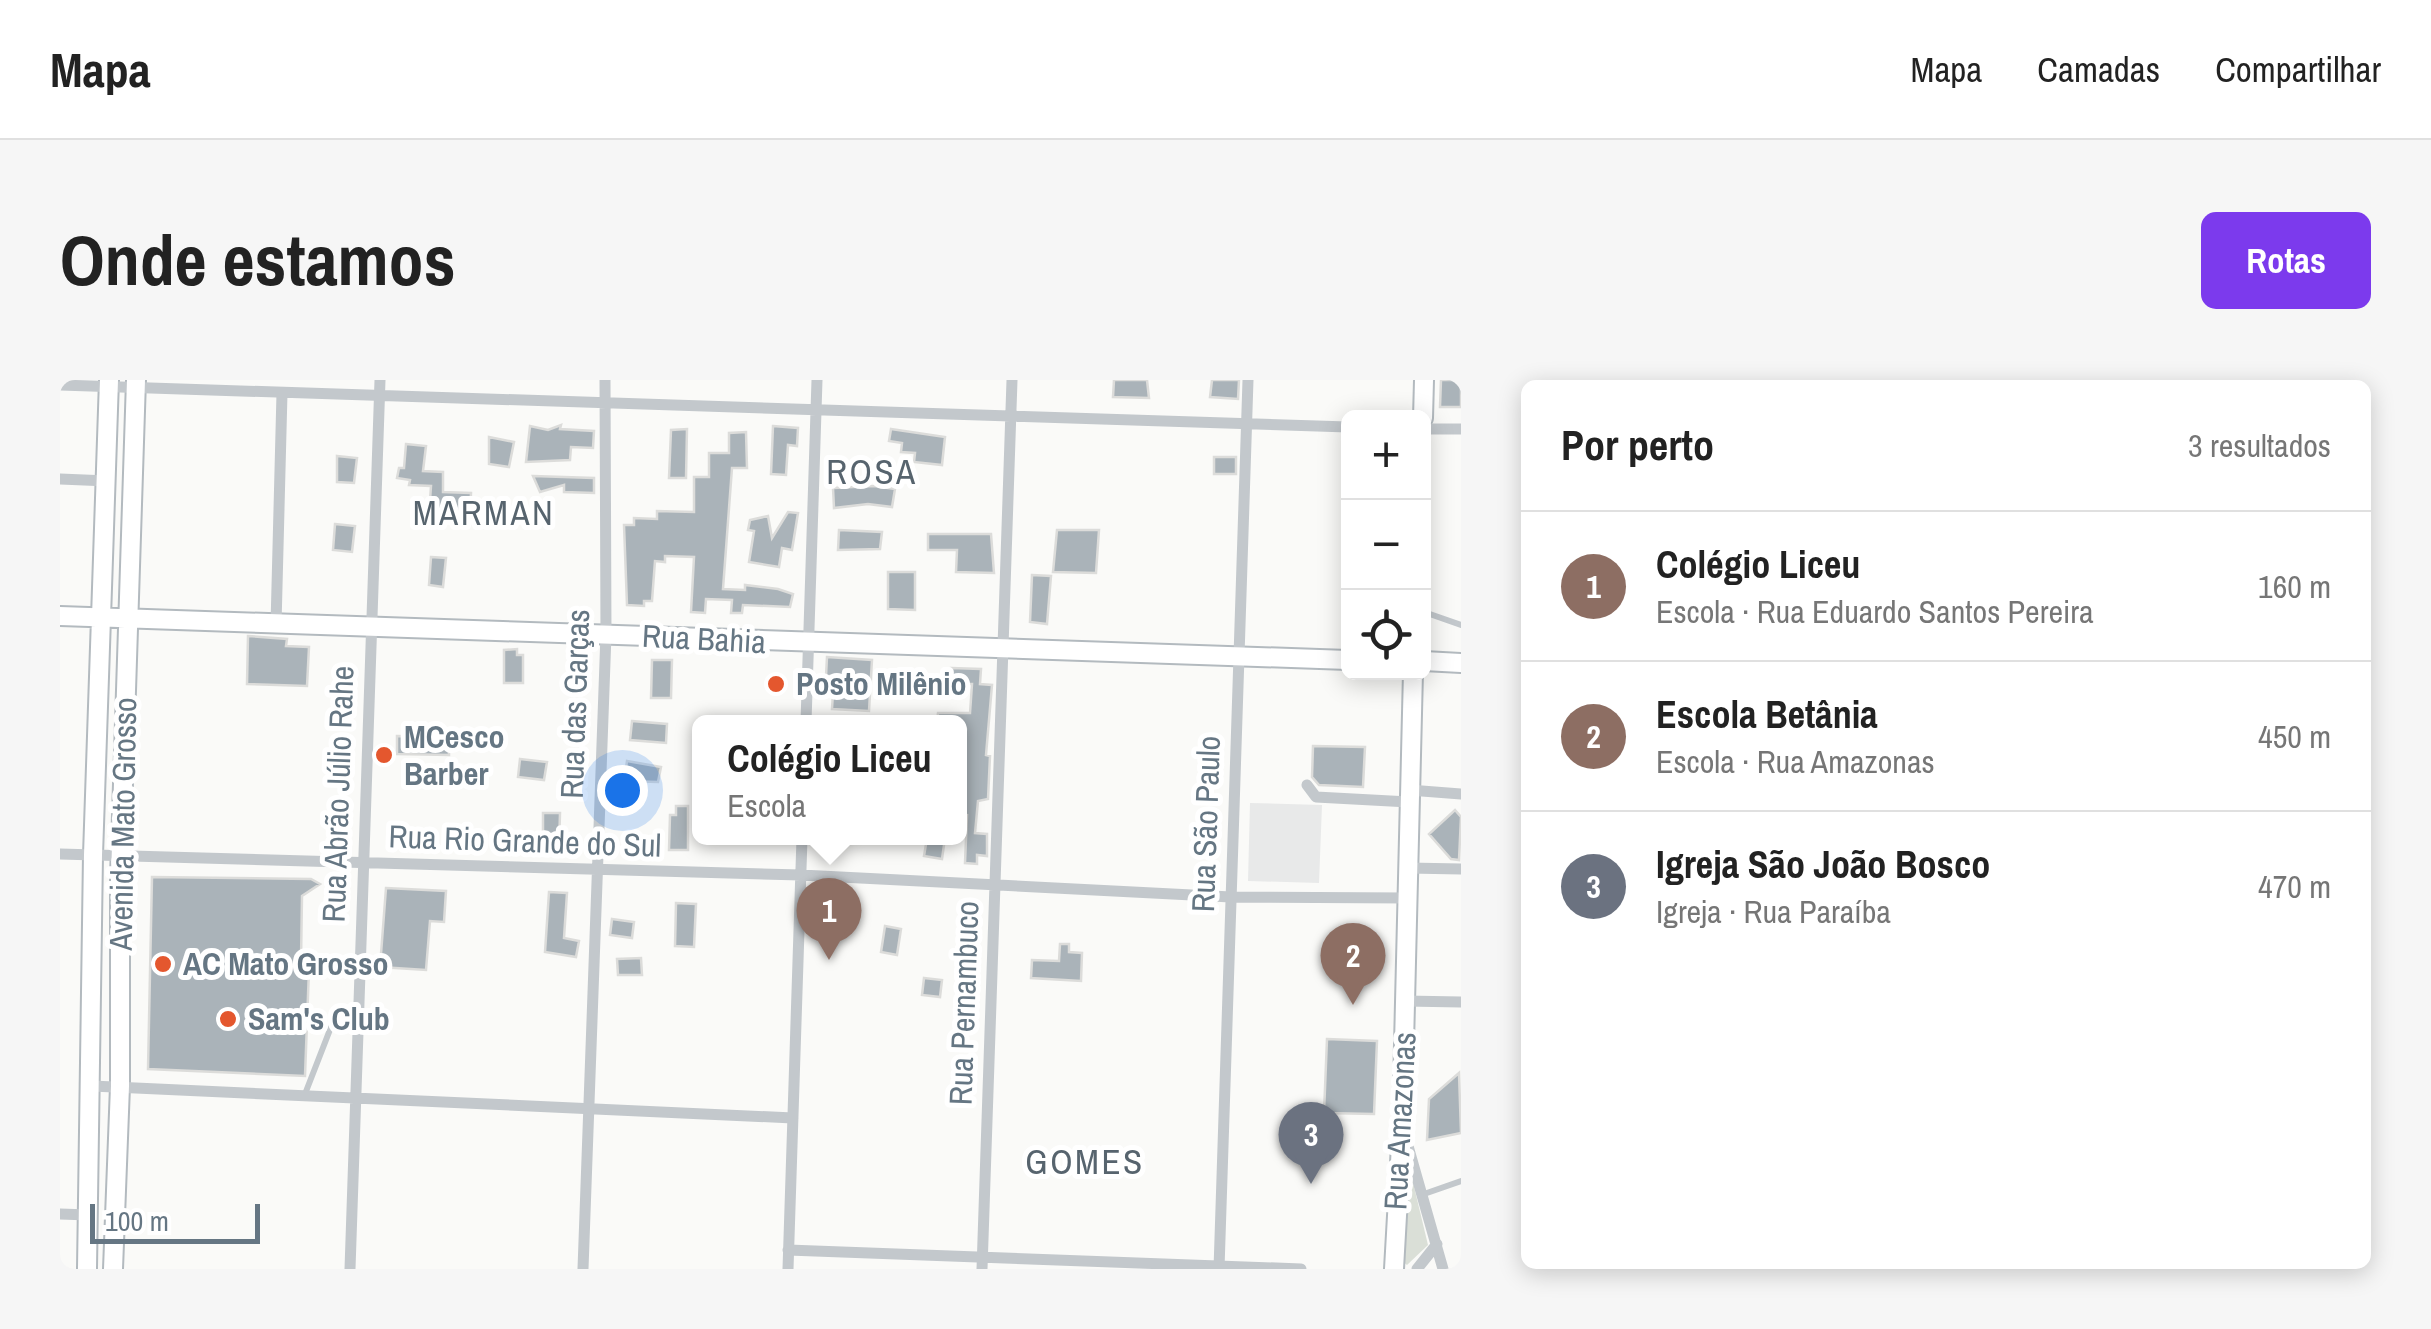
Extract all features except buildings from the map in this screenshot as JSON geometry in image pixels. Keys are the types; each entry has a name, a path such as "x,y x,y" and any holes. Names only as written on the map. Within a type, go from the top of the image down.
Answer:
{"main road":[{"path":"1423,410 1424,380"},
{"name":"Avenida Mato Grosso","path":"86,1269 93,855 109,383"},
{"name":"Avenida Mato Grosso","path":"113,1269 120,1086 120,856 136,384"},
{"name":"Rua Bahia","path":"60,616 606,634 808,645 1341,660"},
{"path":"1431,662 1461,662"},
{"name":"Rua Amazonas","path":"1394,1269 1402,1128 1413,680"}],"street":[{"name":"Rua Abrão Júlio Rahe","path":"350,1269 380,380"},
{"name":"Rua das Garças","path":"583,1269 606,634 605,380"},
{"path":"806,715 817,380"},
{"name":"Rua Pernambuco","path":"982,1263 1012,380"},
{"name":"Rua São Paulo","path":"1219,1267 1248,380"},
{"path":"60,385 109,383 1341,426"},
{"path":"276,625 282,392"},
{"path":"1431,428 1461,429"},
{"path":"60,479 108,481"},
{"path":"1307,784 1316,797 1461,794"},
{"path":"788,1269 802,845"},
{"name":"Rua Rio Grande do Sul","path":"60,854 596,873 801,875 995,888 1231,897 1408,898"},
{"path":"1408,868 1461,869"},
{"path":"1405,1001 1461,1002"},
{"path":"92,1086 793,1118"},
{"path":"1402,1128 1443,1269"},
{"path":"60,1214 89,1214"},
{"path":"1417,1269 1437,1244"},
{"path":"1394,1249 1402,1269"},
{"path":"788,1250 982,1263 1301,1269"}],"lane":[{"path":"1431,614 1461,625"},
{"path":"304,1095 338,1009"},
{"path":"1424,1194 1461,1181"}],"shaded area":[{"path":"1250,803 1322,805 1319,883 1248,881"},
{"path":"1404,1145 1428,1245 1407,1265 1402,1261"}],"place":[{"name":"Posto Milênio","path":"776,684"},
{"name":"MCesco Barber","path":"384,755"},
{"name":"Colégio Liceu","path":"829,960"},
{"name":"AC Mato Grosso","path":"163,964"},
{"name":"Escola Betânia","path":"1353,1005"},
{"name":"Sam's Club","path":"228,1019"},
{"name":"Igreja São João Bosco","path":"1311,1184"}],"district":[{"name":"ROSA","path":"872,472"},
{"name":"MARMAN","path":"484,513"},
{"name":"GOMES","path":"1085,1162"}]}
